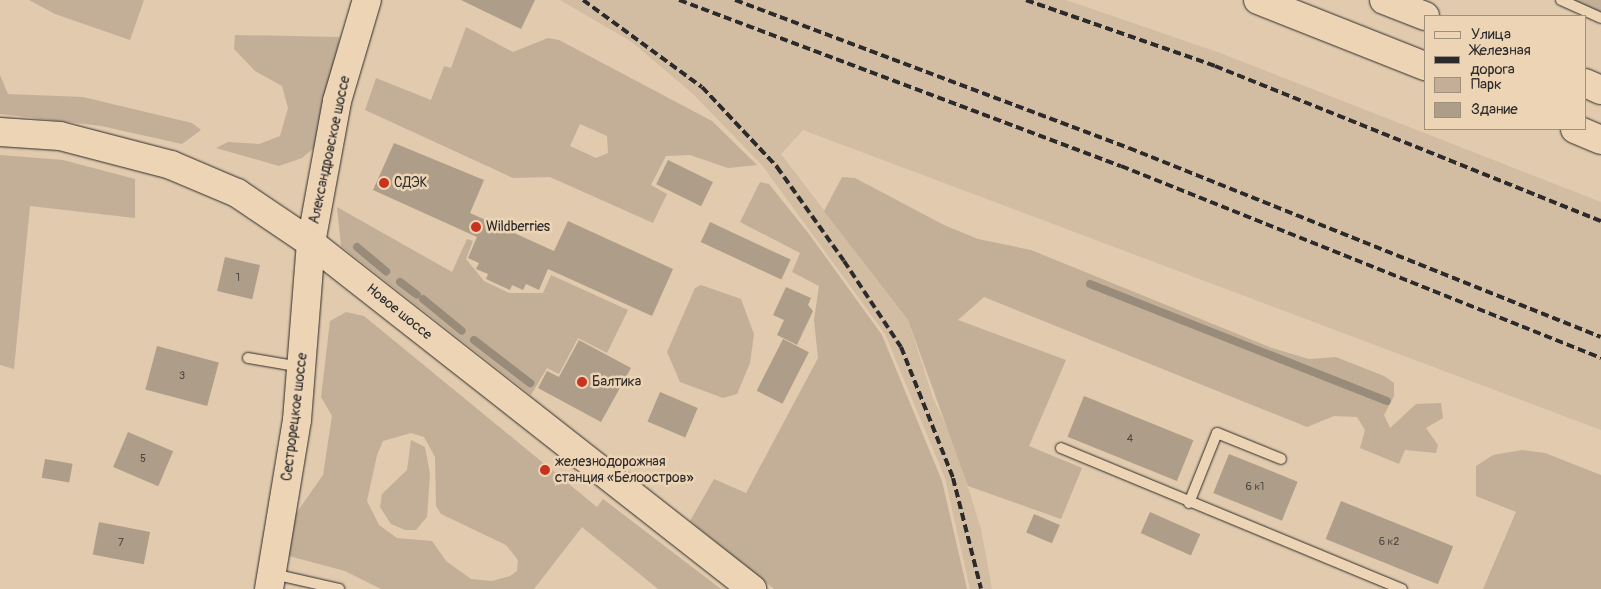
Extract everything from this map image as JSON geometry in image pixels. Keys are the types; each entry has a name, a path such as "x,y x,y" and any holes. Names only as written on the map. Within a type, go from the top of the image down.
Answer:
{"main road":[{"name":"Александровское шоссе","path":"311,243 337,102 367,0"},
{"path":"1258,0 1415,61"},
{"path":"1384,0 1423,15"},
{"path":"1586,83 1601,90"},
{"path":"1577,130 1601,140"},
{"name":"Новое шоссе","path":"0,132 60,136 171,165 237,193 311,243 752,589"},
{"name":"Сестрорецкое шоссе","path":"271,581 303,368 311,243"}],"lane":[{"path":"1560,0 1601,18"},
{"path":"248,358 303,368"},
{"path":"1189,503 1217,432 1281,459"},
{"path":"1061,448 1189,503 1402,589"},
{"path":"271,581 339,589"}],"shaded area":[{"path":"560,0 1066,0 1220,53 1601,202 1601,430 803,130 781,154 908,320 933,398 954,442 981,529 992,589 970,589 945,478 885,334 762,165 693,94 632,42"}],"green space":[{"path":"29,0 144,0 130,40 55,14"},
{"path":"1561,0 1601,0 1601,18"},
{"path":"466,27 513,52 548,38 559,40 712,121 757,165 728,168 690,155 666,156 651,185 667,194 653,223 550,177 513,178 365,110 376,78 431,100 444,66 451,68","holes":["580,124 607,136 608,153 596,158 570,146"]},
{"path":"235,35 340,37 315,147 302,158 279,166 216,148 228,142 259,144 280,136 288,108 282,86 255,71 234,49"},
{"path":"0,75 8,94 83,97 192,123 201,130 182,144 101,126 0,114"},
{"path":"0,155 63,160 135,179 135,218 30,206 14,369 0,365"},
{"path":"842,177 855,178 944,225 978,239 1031,250 1272,348 1309,359 1336,357 1384,376 1394,383 1394,396 1384,415 1390,428 1416,404 1441,403 1443,418 1426,428 1438,445 1436,453 1405,450 1399,464 1360,448 1365,430 1357,417 1334,416 1307,427 984,297 958,320 1066,360 1029,446 1082,468 1061,519 968,486 908,320 824,211"},
{"path":"760,182 769,184 809,234 882,335 942,481 967,589 774,589 690,521 714,479 746,493 818,358 814,320 819,286 792,272 800,253 740,222"},
{"path":"337,207 452,272 467,239 473,241 466,259 484,281 509,293 543,293 551,275 628,310 607,353 578,338 559,374 547,368 531,395 341,246"},
{"path":"701,285 741,299 754,334 750,363 737,394 723,398 680,382 667,352 695,288"},
{"path":"346,312 364,316 597,507 603,499 721,589 658,589 582,527 534,589 381,589 345,571 285,555 290,522 323,475 332,416 321,397 330,321","holes":["411,433 424,437 435,457 436,506 441,514 506,545 518,560 517,571 510,576 492,581 471,579 446,561 432,541 397,538 379,525 367,501 377,455 383,441"]},
{"path":"411,440 425,447 430,474 427,517 416,530 405,530 391,524 380,507 382,494 407,470"},
{"path":"1522,450 1545,453 1601,475 1601,589 1483,589 1516,512 1476,496 1476,466 1493,455"}],"building":[{"path":"461,0 535,0 521,29"},
{"path":"394,143 484,180 470,213 554,251 568,221 673,269 652,316 548,269 539,290 526,284 523,290 512,285 510,290 486,279 488,274 476,269 479,263 468,258 477,237 373,190"},
{"path":"668,160 713,182 701,206 656,184"},
{"path":"710,222 791,260 781,280 701,242"},
{"path":"225,257 260,265 252,299 217,291"},
{"path":"786,287 811,298 808,305 813,311 797,345 777,335 784,320 773,315"},
{"path":"783,339 809,352 783,404 757,391"},
{"name":"Балтика","path":"579,340 631,368 601,422 538,388 547,371 559,377"},
{"path":"157,346 219,363 207,406 145,389"},
{"path":"660,392 698,408 685,437 647,421"},
{"path":"1084,396 1193,440 1177,481 1068,437"},
{"path":"128,432 173,451 158,486 113,467"},
{"path":"1229,454 1298,482 1282,521 1213,493"},
{"path":"45,459 73,464 69,483 42,478"},
{"path":"1341,501 1453,546 1438,584 1326,539"},
{"path":"1150,512 1200,534 1191,555 1141,533"},
{"path":"1034,514 1060,525 1052,543 1026,532"},
{"path":"99,522 150,532 144,564 93,554"}],"waterway":[{"path":"357,247 386,271"},
{"path":"400,282 417,295"},
{"path":"1090,284 1387,401"},
{"path":"423,299 462,331"},
{"path":"474,340 530,383"}],"railway":[{"path":"583,0 702,87 777,167 844,261 901,347 953,478 981,589"},
{"path":"679,0 1121,166 1601,358"},
{"path":"735,0 1129,148 1601,337"},
{"path":"1026,0 1215,66 1601,221"}],"place":[{"name":"СДЭК","path":"384,183"},
{"name":"Wildberries","path":"476,227"},
{"name":"Балтика","path":"582,382"},
{"name":"железнодорожная станция «Белоостров»","path":"545,470"}]}
